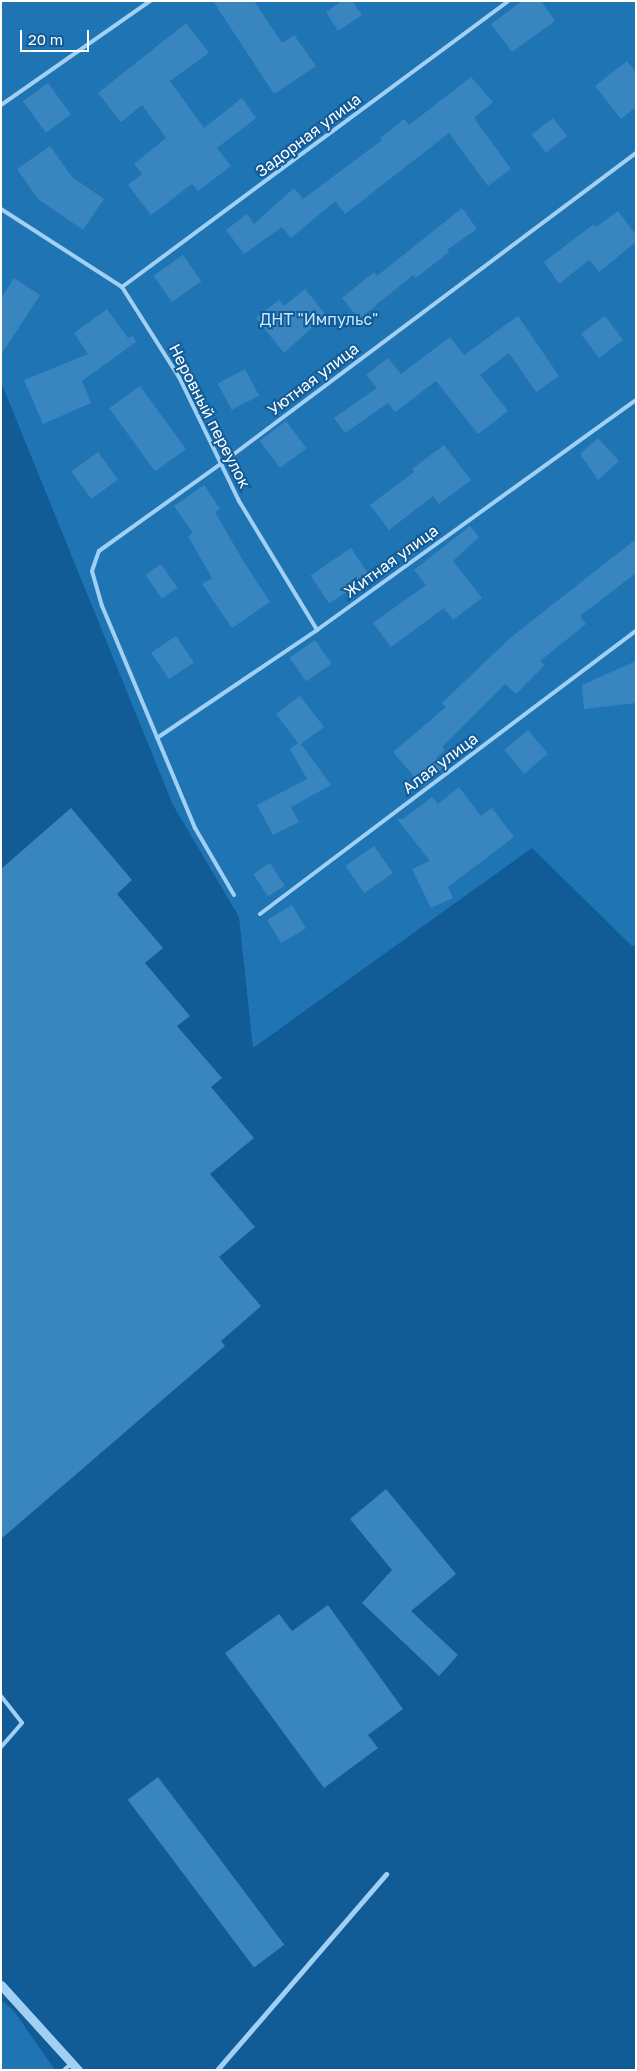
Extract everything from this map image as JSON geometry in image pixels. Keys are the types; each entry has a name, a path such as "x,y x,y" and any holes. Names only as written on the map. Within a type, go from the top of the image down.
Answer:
{"street":[{"path":"217,2070 386,1874"},
{"path":"1,1985 75,2066"}],"lane":[{"path":"1,105 150,1"},
{"name":"Задорная улица","path":"122,287 508,1"},
{"name":"Уютная улица","path":"157,738 102,606 92,572 99,551 222,463 636,153"},
{"name":"Неровный переулок","path":"1,209 122,287 179,377 239,501 317,630"},
{"name":"Житная улица","path":"157,738 317,630 636,400"},
{"name":"Алая улица","path":"260,914 636,631"},
{"path":"157,738 195,828 234,895"},
{"path":"1,1696 22,1723 1,1747"},
{"path":"64,2070 75,2066"}],"green space":[{"name":"ДНТ \"Импульс\"","path":"1,1 636,1 636,946 632,946 532,848 253,1048 239,917 173,805 1,382"},
{"path":"1,2000 13,2010 55,2070 1,2070"}],"building":[{"path":"213,1 254,1 282,43 294,35 316,66 274,94"},
{"path":"342,1 352,1 362,15 338,31 326,12"},
{"path":"522,1 541,1 555,21 512,52 491,24"},
{"path":"186,23 209,53 170,81 204,128 242,98 256,118 217,148 231,166 198,191 192,184 151,215 128,185 142,174 134,164 166,138 142,105 121,122 98,93"},
{"path":"627,61 636,72 636,107 621,119 595,86"},
{"path":"471,77 493,102 474,118 511,169 488,186 449,133 345,214 335,201 291,238 282,227 244,254 226,230 247,214 254,224 294,188 303,199 382,140 380,138 404,119 409,125"},
{"path":"48,83 71,115 46,133 23,101"},
{"path":"553,118 567,136 546,153 532,135"},
{"path":"50,146 72,177 104,199 83,230 38,199 17,169"},
{"path":"462,208 477,229 447,250 449,252 416,278 413,275 359,319 342,298 374,272 377,276"},
{"path":"618,211 636,235 636,242 599,272 589,260 559,284 544,262 594,224 596,227"},
{"path":"183,255 201,281 172,302 154,276"},
{"path":"14,278 40,295 1,355 1,298"},
{"path":"305,289 326,315 284,353 256,318 279,300 284,306"},
{"path":"107,309 128,338 133,336 136,342 82,381 91,403 43,424 24,380 88,354 74,333"},
{"path":"518,316 559,376 536,392 509,353 480,375 508,411 478,434 436,381 395,412 388,403 345,433 334,418 377,388 366,375 388,358 401,374 450,337 464,355"},
{"path":"605,316 623,340 599,358 581,334"},
{"path":"245,369 259,395 232,410 218,384"},
{"path":"140,386 186,449 155,471 109,408"},
{"path":"286,421 306,448 280,468 260,441"},
{"path":"598,438 619,461 598,480 580,454"},
{"path":"444,445 471,480 439,504 433,496 389,530 370,505 414,472 412,469"},
{"path":"98,452 118,480 91,499 71,471"},
{"path":"204,485 220,509 215,512 270,602 232,628 202,584 212,578 188,536 193,533 174,506"},
{"path":"470,526 479,537 453,561 482,598 453,620 444,608 391,647 373,623 426,585 414,570"},
{"path":"636,539 636,573 580,616 586,624 540,661 545,665 516,694 505,684 442,747 445,750 436,758 444,767 423,787 393,752 446,707 442,703 510,638"},
{"path":"351,548 370,576 329,604 310,575"},
{"path":"161,564 178,588 162,599 145,575"},
{"path":"176,636 194,663 169,679 151,653"},
{"path":"315,640 332,664 306,682 290,658"},
{"path":"636,661 636,703 584,709 582,685"},
{"path":"300,696 324,727 301,744 331,785 291,807 299,822 273,835 257,805 307,779 290,749 298,743 276,714"},
{"path":"528,730 548,754 524,774 504,750"},
{"path":"459,787 481,816 492,808 514,837 448,887 453,898 431,908 412,869 430,861 397,819 403,819 432,797 438,804"},
{"path":"71,808 132,880 117,894 163,948 145,963 190,1016 177,1026 222,1078 211,1087 254,1138 210,1174 255,1227 219,1257 261,1306 221,1341 225,1346 1,1539 1,869"},
{"path":"374,846 393,873 364,893 345,866"},
{"path":"270,863 285,886 268,897 253,874"},
{"path":"292,905 306,928 281,943 267,920"},
{"path":"386,1489 456,1574 411,1611 458,1655 439,1676 362,1603 392,1570 350,1519"},
{"path":"328,1605 403,1709 368,1735 378,1748 324,1788 225,1653 279,1614 292,1631"},
{"path":"158,1777 284,1945 254,1968 128,1800"}]}
